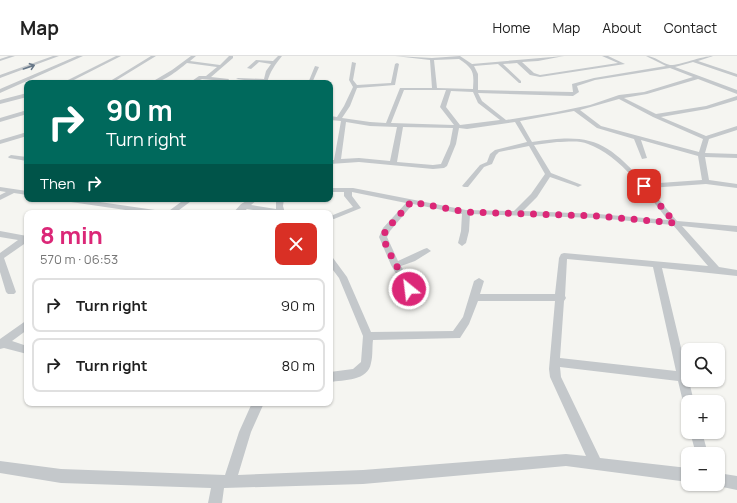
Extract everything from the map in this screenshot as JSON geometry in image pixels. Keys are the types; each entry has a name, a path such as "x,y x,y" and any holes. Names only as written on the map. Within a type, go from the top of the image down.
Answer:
{"street":[{"path":"0,60 12,56"},
{"path":"0,77 57,56"},
{"path":"25,80 81,56"},
{"path":"70,80 119,56"},
{"path":"113,80 154,56"},
{"path":"158,80 168,75 194,56"},
{"path":"266,80 268,72 280,56"},
{"path":"397,56 432,59 459,57 471,65 476,79 475,91 480,102 504,121"},
{"path":"527,56 532,60"},
{"path":"471,65 558,58 562,56"},
{"path":"604,56 638,71"},
{"path":"648,56 669,66 737,92"},
{"path":"388,124 401,90 449,89 573,94 576,92 574,85 594,79 638,71 655,70 711,56"},
{"path":"207,78 231,57"},
{"path":"432,59 435,89"},
{"path":"694,60 737,76"},
{"path":"249,68 258,61 276,63"},
{"path":"518,61 533,75 540,76 623,64"},
{"path":"186,62 221,66"},
{"path":"496,62 519,82"},
{"path":"354,63 351,80 355,87 342,120 333,161 360,160 433,167 444,166 453,144 457,125 443,107 449,89"},
{"path":"355,87 393,84 397,64"},
{"path":"311,80 317,67"},
{"path":"333,118 370,124 400,124 456,128 467,127 576,110 619,97 644,93 698,77"},
{"path":"196,80 199,78 227,80"},
{"path":"238,79 247,80"},
{"path":"0,91 24,81"},
{"path":"0,102 24,96"},
{"path":"619,97 655,116 706,138 736,129"},
{"path":"655,116 707,107 737,98"},
{"path":"576,110 591,120 596,126 637,138 702,156 737,156"},
{"path":"0,120 24,113"},
{"path":"516,119 548,174 578,185"},
{"path":"393,163 400,124"},
{"path":"0,142 24,135"},
{"path":"637,138 644,158"},
{"path":"706,138 702,156 706,182"},
{"path":"466,186 482,166 490,163 493,154 501,150 555,141 591,142 609,153 644,186 716,270"},
{"path":"11,157 24,159"},
{"path":"516,214 534,195 548,174"},
{"path":"644,186 706,182 737,186"},
{"path":"0,189 24,193"},
{"path":"333,190 348,190 466,212 598,216 737,229"},
{"path":"333,217 357,208 348,196 348,190"},
{"path":"0,198 13,191"},
{"path":"85,202 141,210"},
{"path":"174,210 186,202"},
{"path":"240,210 250,202"},
{"path":"409,289 387,248 383,237 386,230 411,202"},
{"path":"244,206 268,210"},
{"path":"462,243 465,231 466,212"},
{"path":"0,234 24,239"},
{"path":"11,292 0,258 24,240"},
{"path":"396,264 412,259 427,251"},
{"path":"596,463 556,377 554,362 564,256 737,273"},
{"path":"333,264 344,277 368,336 366,364 362,369 355,374 333,378"},
{"path":"657,265 681,373"},
{"path":"368,336 456,335 461,330 480,281"},
{"path":"475,297 561,298"},
{"path":"2,344 24,326"},
{"path":"2,344 24,349"},
{"path":"554,362 681,377"},
{"path":"215,503 257,406"},
{"path":"0,467 61,476 224,482 363,477 566,460 681,474"},
{"path":"725,481 737,483"}],"route":[{"path":"409,289 387,248 383,237 386,230 411,202 466,212 598,216 675,223 644,186"}]}
